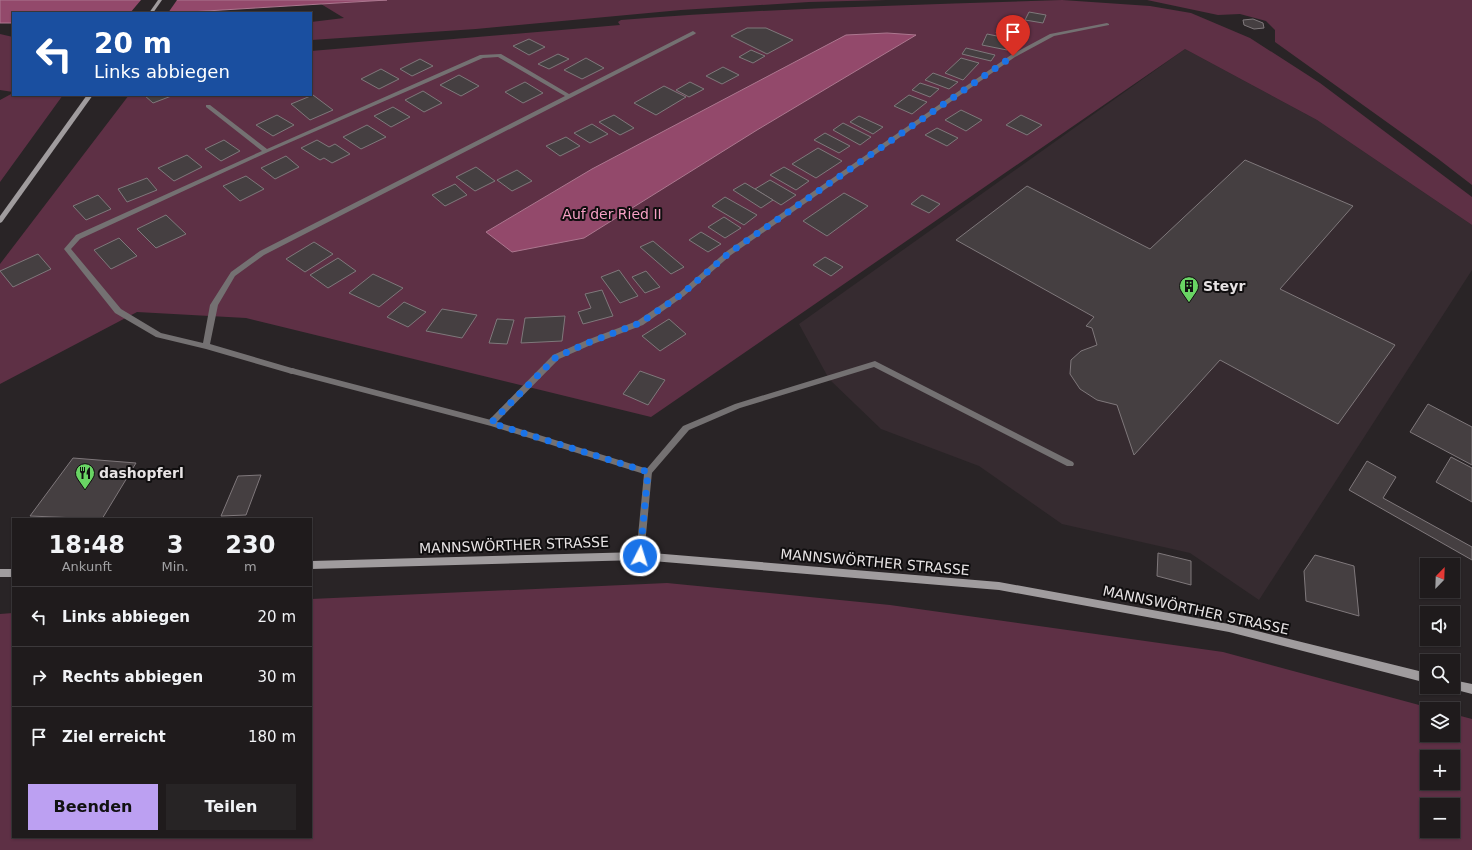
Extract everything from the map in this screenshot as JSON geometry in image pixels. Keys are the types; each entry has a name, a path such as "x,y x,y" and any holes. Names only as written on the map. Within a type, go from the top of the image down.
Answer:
{"main road":[{"path":"152,12 160,0"},
{"path":"0,221 89,96"},
{"name":"MANNSWÖRTHER STRASSE","path":"312,565 640,556 999,586 1229,628 1420,676"},
{"path":"0,573 12,573"},
{"path":"1460,687 1472,690"}],"street":[{"path":"491,423 556,357 640,323 682,294 729,253 1013,56 1052,35 1107,24"},
{"path":"206,346 214,305 233,274 262,252 693,33"},
{"path":"569,96 499,55 482,56 266,151 78,237 67,249 118,312 159,335 206,346 292,371 491,423 648,472"},
{"path":"208,106 266,151"},
{"path":"640,556 648,472 686,428 738,406 875,364 1070,464"}],"shaded area":[{"path":"0,0 387,0 189,12 12,12 12,23 0,23"},
{"path":"887,33 916,35 757,130 584,238 512,252 486,232 592,169 846,35"},
{"path":"1185,49 1317,120 1472,225 1472,270 1259,600 1190,553 1062,524 979,466 881,429 829,379 799,324"}],"green space":[{"path":"387,0 887,0 809,2 681,10 476,29 312,40 312,22 344,18 321,4"},
{"name":"Auf der Ried II","path":"1062,0 1150,6 1191,13 1250,38 1320,83 1472,197 1472,225 1317,120 1185,49 651,417 246,318 137,312 0,384 0,264 128,96 312,96 312,51 620,25 618,22 621,20 842,7"},
{"path":"1147,0 1472,0 1472,185 1437,158 1275,42 1275,30 1266,21 1240,14 1218,15"},
{"path":"0,34 12,37 12,92 0,90"},
{"path":"12,94 12,96 62,96 0,182 0,100"},
{"path":"667,583 890,605 1223,652 1420,705 1420,742 1460,742 1460,716 1472,719 1472,850 0,850 0,614 12,613 12,838 312,838 312,599"}],"pier":[{"path":"141,0 177,0 169,12 131,12"}],"building":[{"path":"1029,12 1046,15 1043,23 1025,20"},
{"path":"1253,19 1263,23 1264,28 1254,29 1244,25 1243,20"},
{"path":"999,26 1020,29 1018,37 996,33"},
{"path":"747,28 766,28 793,40 767,54 731,36"},
{"path":"987,34 1012,39 1007,50 982,45"},
{"path":"529,39 545,47 529,55 513,46"},
{"path":"966,48 995,55 991,61 962,54"},
{"path":"751,50 765,56 753,63 739,57"},
{"path":"558,54 569,59 549,69 538,64"},
{"path":"586,58 604,68 582,79 564,70"},
{"path":"961,58 979,63 963,80 945,73"},
{"path":"420,59 433,66 412,76 400,69"},
{"path":"723,67 739,75 722,84 706,76"},
{"path":"381,69 399,79 379,89 361,79"},
{"path":"933,73 958,82 949,89 925,80"},
{"path":"459,75 479,86 461,96 440,85"},
{"path":"525,82 543,93 523,103 505,92"},
{"path":"690,82 704,89 689,97 676,90"},
{"path":"920,83 939,89 930,97 912,90"},
{"path":"664,86 686,97 656,115 634,103"},
{"path":"423,91 442,103 424,112 405,100"},
{"path":"312,95 333,110 310,120 291,104"},
{"path":"909,95 927,102 912,114 894,106"},
{"path":"145,96 171,96 153,103"},
{"path":"393,107 410,117 391,127 374,116"},
{"path":"961,110 982,120 966,131 945,120"},
{"path":"277,115 294,125 273,136 256,125"},
{"path":"614,115 634,128 620,135 599,122"},
{"path":"1021,115 1042,125 1027,135 1006,125"},
{"path":"859,116 883,127 873,134 850,122"},
{"path":"843,123 871,137 860,145 833,130"},
{"path":"592,124 608,134 590,143 574,133"},
{"path":"367,125 386,137 361,149 343,137"},
{"path":"937,128 958,138 947,146 925,135"},
{"path":"825,133 850,146 839,153 814,140"},
{"path":"566,137 580,146 560,156 546,146"},
{"path":"224,140 240,151 221,161 205,149"},
{"path":"317,140 329,147 335,144 350,154 332,163 324,158 320,160 301,148"},
{"path":"818,148 842,161 816,178 792,164"},
{"path":"187,155 202,167 174,181 158,168"},
{"path":"286,156 299,167 275,179 261,168"},
{"name":"Steyr","path":"1245,160 1353,206 1280,289 1395,345 1338,424 1220,360 1134,455 1117,405 1097,400 1080,389 1070,374 1071,360 1081,351 1097,345 1092,328 1086,326 1094,317 956,240 1027,186 1150,249"},
{"path":"476,167 495,181 475,191 456,177"},
{"path":"784,167 809,181 796,190 770,175"},
{"path":"517,170 532,181 512,191 497,180"},
{"path":"246,176 264,189 240,201 223,186"},
{"path":"147,178 157,190 127,202 118,189"},
{"path":"770,180 796,195 781,205 755,189"},
{"path":"745,183 773,200 761,208 733,190"},
{"path":"455,184 467,195 445,206 432,195"},
{"path":"844,193 868,206 827,236 803,221"},
{"path":"98,195 111,209 86,220 73,206"},
{"path":"922,195 940,204 929,213 911,204"},
{"path":"725,197 757,215 744,225 712,206"},
{"path":"166,215 186,234 156,248 137,229"},
{"path":"724,217 741,228 725,238 708,227"},
{"path":"701,232 721,244 708,252 689,240"},
{"path":"119,238 137,256 111,269 94,250"},
{"path":"653,241 684,267 671,274 640,247"},
{"path":"314,242 333,254 305,272 286,259"},
{"path":"38,254 51,269 13,287 0,271"},
{"path":"825,257 843,267 831,276 813,265"},
{"path":"338,258 356,271 328,288 310,275"},
{"path":"619,270 638,296 620,303 601,277"},
{"path":"646,271 660,287 645,293 632,277"},
{"path":"373,274 403,288 379,307 349,293"},
{"path":"602,290 613,316 583,324 578,312 591,308 585,294"},
{"path":"404,302 426,312 408,327 387,317"},
{"path":"442,309 477,315 462,338 426,331"},
{"path":"565,316 562,341 521,343 525,318"},
{"path":"497,319 514,320 507,344 489,343"},
{"path":"669,319 686,334 660,351 642,336"},
{"path":"640,371 665,380 648,405 623,394"},
{"path":"1428,404 1472,427 1472,465 1410,432"},
{"path":"1451,457 1472,468 1472,502 1436,482"},
{"name":"dashopferl","path":"73,458 136,463 103,518 30,516"},
{"path":"1367,461 1396,477 1383,498 1472,547 1472,560 1349,490"},
{"path":"261,475 246,515 221,516 238,476"},
{"path":"1158,553 1191,561 1191,585 1157,576"},
{"path":"1315,555 1354,566 1359,616 1306,601 1304,571"}],"place":[{"name":"Steyr","path":"1189,303"},
{"name":"dashopferl","path":"85,490"}],"route":[{"path":"640,556 648,472 491,423 556,357 640,323 682,294 729,253 1013,56"}]}
